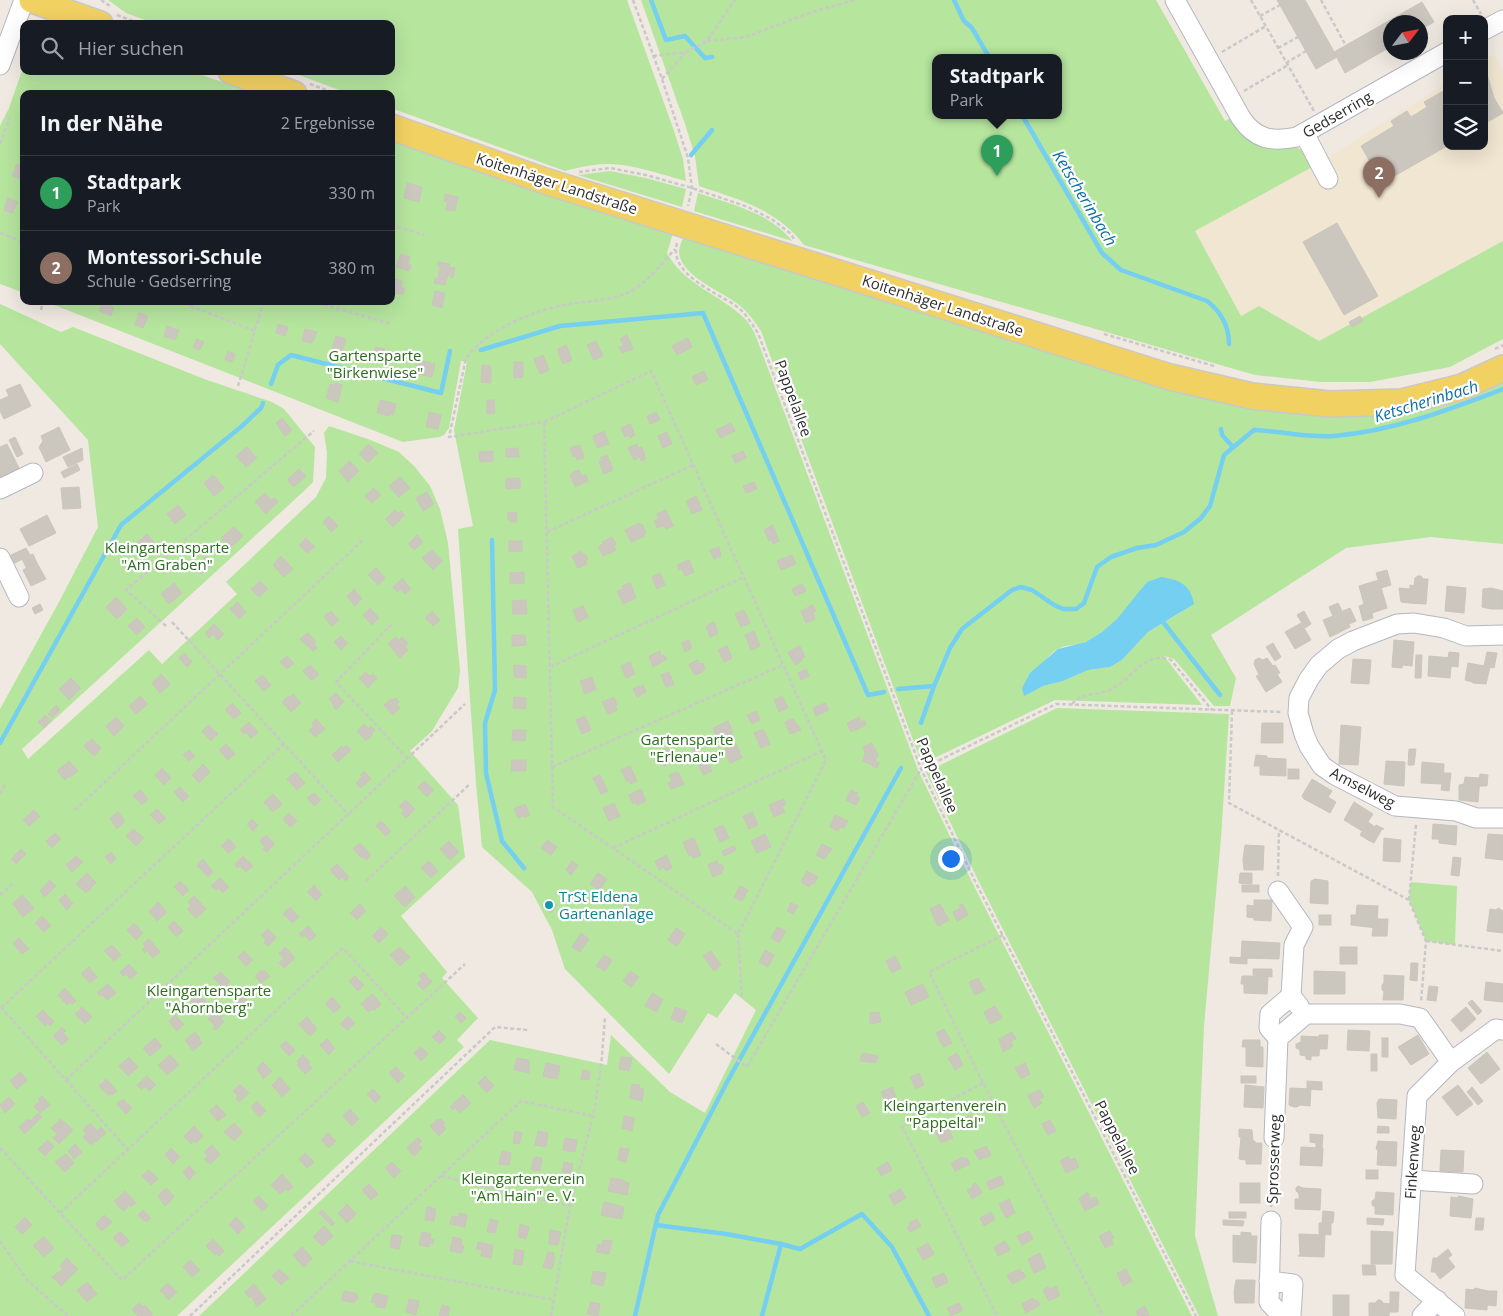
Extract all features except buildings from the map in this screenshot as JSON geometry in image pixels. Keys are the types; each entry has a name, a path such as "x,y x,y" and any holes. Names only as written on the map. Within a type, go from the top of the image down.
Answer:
{"main road":[{"path":"32,0 89,20"},
{"path":"242,75 283,90"},
{"name":"Koitenhäger Landstraße","path":"395,128 552,183 1170,377 1252,396 1330,404 1401,402 1462,387 1499,359"}],"street":[{"path":"0,65 24,0"},
{"name":"Gedserring","path":"1174,0 1248,128 1259,136 1271,140 1297,137 1443,54"},
{"path":"1488,28 1503,20"},
{"path":"1304,133 1328,179"},
{"path":"0,489 33,473"},
{"path":"0,558 20,597"},
{"path":"1298,713 1299,698 1309,678 1319,664 1338,649 1353,641 1397,624 1414,623 1444,628 1466,636 1503,635"},
{"name":"Amselweg","path":"1298,713 1304,734 1322,766 1335,775 1395,806 1456,812 1476,818 1503,818"},
{"path":"1278,891 1304,927 1294,944 1291,996 1306,1014"},
{"name":"Sprosserweg","path":"1274,1138 1278,1038 1269,1028 1270,1014 1291,996"},
{"path":"1278,1038 1306,1014 1400,1014 1420,1018 1451,1062"},
{"name":"Finkenweg","path":"1455,1316 1404,1275 1417,1096 1451,1062 1496,1029 1503,1030"},
{"path":"1411,1180 1473,1184"},
{"name":"Sprosserweg","path":"1271,1221 1269,1302 1282,1316"},
{"path":"1269,1281 1293,1284 1291,1316"},
{"path":"1422,1316 1437,1300"}],"path":[{"path":"633,0 688,158 692,188 688,207"},
{"path":"707,41 735,0"},
{"path":"653,56 686,52 707,41 746,37 812,12 855,0"},
{"path":"1251,0 1320,123"},
{"path":"1321,0 1346,46"},
{"path":"1473,0 1482,15"},
{"path":"1260,16 1280,5"},
{"path":"1208,60 1266,26"},
{"path":"1278,48 1298,37"},
{"path":"662,79 686,52"},
{"path":"1230,99 1306,52"},
{"path":"0,144 10,118"},
{"path":"571,173 610,168 646,175 692,188 748,207 773,220 796,241"},
{"path":"395,226 424,235"},
{"path":"0,233 20,240"},
{"name":"Pappelallee","path":"544,422 449,437 466,358 496,332 519,320 558,306 605,299 628,293 650,276 675,249 679,264 695,280 736,306 748,318 758,333 920,769 1196,1316"},
{"path":"40,310 42,305"},
{"path":"188,305 255,331"},
{"path":"238,386 263,305"},
{"path":"324,305 391,324"},
{"path":"1103,334 1216,366"},
{"path":"1499,359 1503,345"},
{"path":"738,934 553,807 544,422 650,371 826,760 738,934 742,999"},
{"path":"166,626 126,590 314,430"},
{"path":"547,532 693,465"},
{"path":"75,810 364,539"},
{"path":"550,667 744,577"},
{"path":"172,622 349,815"},
{"path":"392,624 336,682 408,759"},
{"path":"1072,704 1089,693 1108,691 1128,678 1133,671 1144,663 1163,657 1171,660 1212,710"},
{"path":"552,767 783,665"},
{"path":"66,1080 465,704"},
{"path":"716,1044 747,1067 920,769 1056,704 1298,713"},
{"path":"1232,710 1228,803 1409,900"},
{"path":"128,1150 1,1007 284,744"},
{"path":"612,848 822,751"},
{"path":"0,794 6,784"},
{"path":"366,880 470,784"},
{"path":"1418,808 1409,900 1426,941 1420,1018"},
{"path":"1278,891 1279,830"},
{"path":"0,895 13,883"},
{"path":"1003,935 929,972 1103,1316"},
{"path":"1426,941 1503,951"},
{"path":"60,1214 343,948 407,1018"},
{"path":"0,1148 122,1280 465,964"},
{"path":"551,1316 570,1206 593,1116 601,1068 605,1017"},
{"path":"190,1316 495,1026 528,1030"},
{"path":"983,1082 902,1126 997,1316"},
{"path":"290,1316 521,1102 593,1116"},
{"name":"Sprosserweg","path":"1271,1221 1274,1138"},
{"path":"441,1176 570,1206"},
{"path":"0,1241 7,1248 27,1280 68,1316"},
{"path":"350,1260 554,1300"}],"shaded area":[{"path":"1494,54 1503,71 1503,241 1319,341 1259,306 1241,316 1195,231 1314,166 1443,85 1443,150 1488,150 1488,58"}],"green space":[{"path":"108,0 627,0 673,128 683,159 686,181 617,164 592,165 565,171 395,109 395,90 339,90 299,75 395,75 395,20 145,20 126,13"},
{"path":"641,0 1156,0 1225,121 1233,117 1294,146 1301,150 1314,166 1195,231 1241,316 1259,306 1319,341 1503,241 1503,339 1450,367 1370,382 1321,382 1255,375 804,245 782,223 769,214 743,201 699,186 695,156"},
{"path":"21,75 202,75 251,90 20,90 20,292 0,284 0,126 9,108"},
{"path":"395,136 674,230 667,253 674,264 693,282 735,310 746,320 755,334 918,770 972,882 1192,1316 199,1316 490,1040 607,1065 611,1035 670,1092 705,1113 756,1010 735,993 717,1018 708,1013 669,1074 565,969 552,930 532,892 482,847 458,529 473,526 454,430 467,362 461,361 449,428 444,435 403,442 54,305 395,305"},
{"path":"610,171 686,189 682,207 578,175"},
{"path":"698,193 761,216 783,231 792,241 694,211"},
{"path":"685,234 1262,407 1324,417 1393,415 1444,406 1503,382 1503,544 1431,537 1346,548 1211,635 1236,678 1230,706 1214,706 1174,659 1164,656 1202,705 1055,700 922,764 761,331 739,305 703,283 687,269 681,261 679,252","holes":["1147,582 1183,611 1148,632 1122,660 1110,667 1088,670 1024,695 1039,670 1053,652 1061,647 1080,644 1097,636 1128,607"]},
{"name":"Kleingartensparte \"Ahornberg\"","path":"0,304 61,332 73,327 207,380 272,402 284,409 315,447 313,482 22,749 28,759 149,650 162,664 237,594 226,582 316,497 326,478 327,453 324,433 329,426 399,452 415,467 430,486 440,509 448,543 460,671 458,688 432,731 410,751 458,805 465,857 401,916 447,972 442,978 478,1018 457,1040 464,1047 177,1316 0,1316 0,709 98,527 88,440 0,344"},
{"path":"1057,708 1229,714 1221,838 1204,1026 1195,1236 1218,1316 1199,1316 978,880 926,772"},
{"path":"1411,882 1457,886 1455,945 1426,941 1409,900"}],"water":[{"path":"1161,577 1174,580 1187,587 1194,604 1148,632 1122,660 1110,667 1088,670 1063,681 1043,686 1024,696 1022,688 1030,673 1058,649 1086,642 1102,632 1117,619 1147,582"}],"waterway":[{"path":"651,0 666,40 685,36 705,58 712,57"},
{"name":"Ketscherinbach","path":"954,0 964,21 972,28 987,54"},
{"name":"Ketscherinbach","path":"1024,119 1102,253 1121,270 1207,301 1226,325 1229,344"},
{"path":"691,155 712,130"},
{"path":"481,350 560,326 703,313 868,695 884,692"},
{"path":"271,384 278,365 291,355 441,393 450,351"},
{"path":"921,723 950,648 962,629 1012,590 1021,587 1032,590 1063,609 1076,609 1084,603 1097,567 1111,557 1137,548 1156,545 1184,532 1201,518 1210,506 1224,455 1254,430 1314,436 1334,436 1378,430 1420,418 1503,389"},
{"path":"0,743 121,525 242,426 261,408 263,403"},
{"name":"Ketscherinbach","path":"1221,429 1222,435 1233,447"},
{"path":"492,540 495,690 485,723 486,773 502,841 524,868"},
{"path":"1163,622 1220,695"},
{"path":"898,689 934,686"},
{"path":"635,1316 658,1215 726,1084 901,768"},
{"path":"781,1244 800,1249 862,1214 892,1247 929,1316"},
{"path":"656,1225 726,1234 781,1244 762,1316"}],"place":[{"name":"Stadtpark","path":"997,176"},
{"name":"Montessori-Schule","path":"1379,198"},
{"name":"TrSt Eldena Gartenanlage","path":"549,905"}],"park label":[{"name":"Gartensparte \"Birkenwiese\"","path":"375,364"},
{"name":"Kleingartensparte \"Am Graben\"","path":"167,556"},
{"name":"Gartensparte \"Erlenaue\"","path":"687,748"},
{"name":"Kleingartenverein \"Pappeltal\"","path":"945,1114"},
{"name":"Kleingartenverein \"Am Hain\" e. V.","path":"523,1186"}]}
